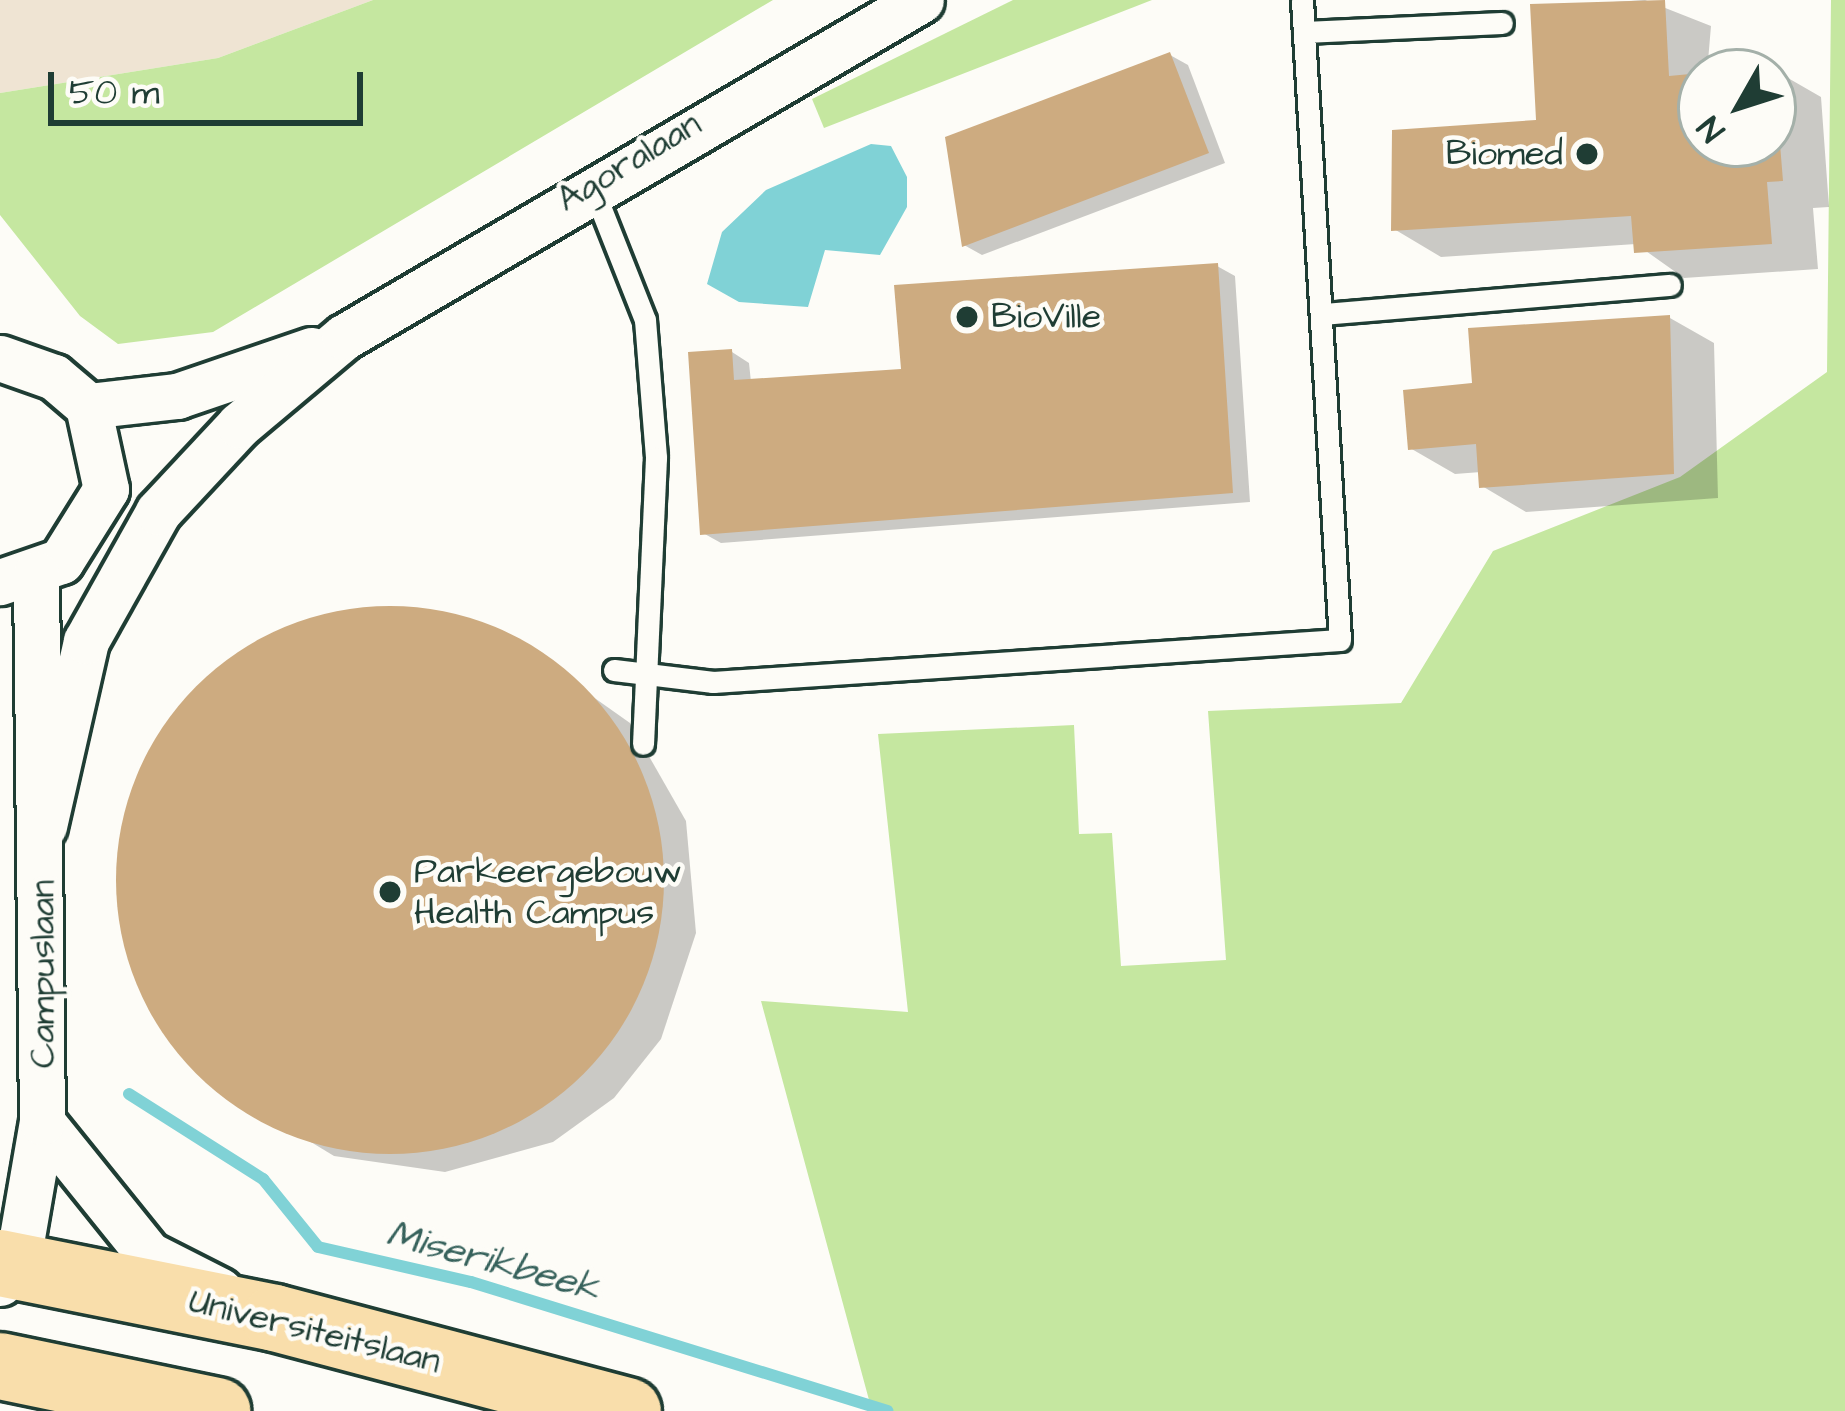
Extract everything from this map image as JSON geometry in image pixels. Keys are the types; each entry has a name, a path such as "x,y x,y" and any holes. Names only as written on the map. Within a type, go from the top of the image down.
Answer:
{"highway":[{"name":"Universiteitslaan","path":"6,1270 275,1318 628,1411"},
{"path":"0,1366 217,1411"}],"street":[{"name":"Agoralaan","path":"119,578 158,512 239,425 344,337 590,184 921,0"},
{"name":"Agoralaan","path":"88,406 177,396 344,337"},
{"path":"3,347 88,406 106,489 82,541 18,578"},
{"name":"Agoralaan","path":"106,489 142,482 239,425"},
{"name":"Campuslaan","path":"6,1270 42,1122 44,826 18,578"},
{"name":"Campuslaan","path":"44,826 86,641 119,578"},
{"name":"Campuslaan","path":"42,1122 148,1255 275,1318"}],"lane":[{"path":"614,670 713,682 1340,640 1302,0"},
{"path":"1304,32 1502,23"},
{"path":"590,184 645,320 656,458 643,744"},
{"path":"1323,314 1670,285"}],"shaded area":[{"path":"0,0 373,0 218,58 0,93"}],"green space":[{"path":"373,0 773,0 213,332 118,344 80,316 0,215 0,93 218,58"},
{"path":"1013,0 1152,0 824,128 812,99"},
{"path":"1831,0 1845,0 1845,1411 872,1411 761,1001 908,1012 878,734 1074,725 1079,834 1112,833 1121,966 1226,960 1208,711 1401,703 1493,551 1680,477 1827,372"}],"water":[{"path":"871,144 891,146 907,177 907,207 880,255 825,250 808,307 739,302 707,284 722,232 766,190"}],"building":[{"name":"Biomed","path":"1665,0 1669,76 1677,75 1677,168 1782,168 1783,181 1767,182 1772,244 1634,253 1631,216 1391,231 1392,130 1536,120 1530,4"},
{"path":"1170,52 1209,153 962,247 945,137"},
{"name":"BioVille","path":"1218,263 1233,493 700,535 688,352 732,349 734,380 901,369 894,285"},
{"path":"1670,315 1674,474 1479,488 1476,444 1408,450 1403,390 1472,383 1468,328"},
{"name":"Parkeergebouw Health Campus","path":"390,606 443,611 495,627 542,652 584,686 618,728 643,775 659,827 664,880 659,933 643,985 618,1032 584,1074 542,1108 495,1133 443,1149 390,1154 337,1149 285,1133 238,1108 196,1074 162,1032 137,985 121,933 116,880 121,827 137,775 162,728 196,686 238,652 285,627 337,611"}],"waterway":[{"name":"Miserikbeek","path":"129,1094 263,1179 318,1247 471,1282 887,1411"}],"place":[{"name":"Biomed","path":"1587,154"},
{"name":"BioVille","path":"967,317"},
{"name":"Parkeergebouw Health Campus","path":"390,892"}]}
